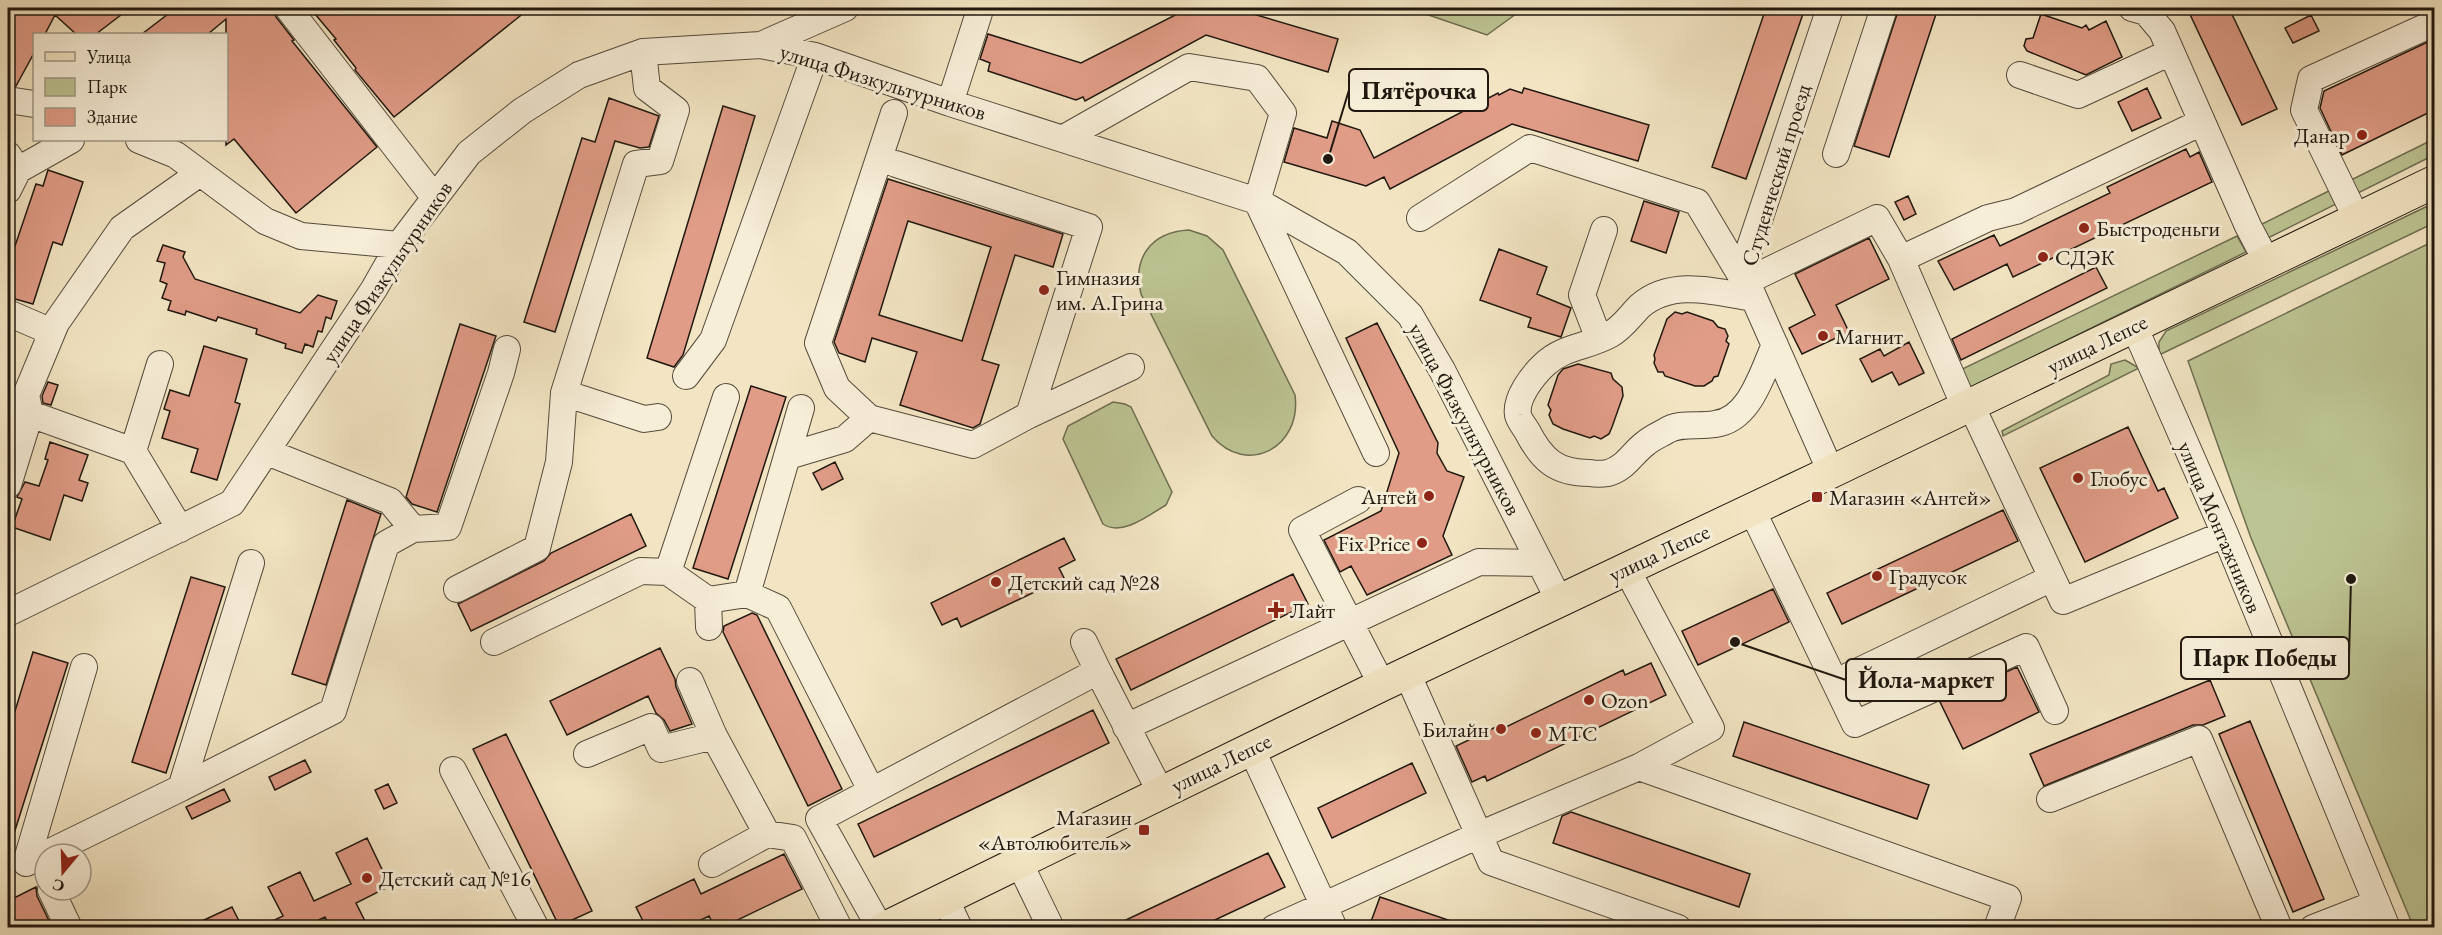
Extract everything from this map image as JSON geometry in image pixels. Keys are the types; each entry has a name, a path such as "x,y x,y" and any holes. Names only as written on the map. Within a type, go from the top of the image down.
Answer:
{"main road":[{"name":"улица Лепсе","path":"885,927 1394,679 1752,510 2434,182"}],"street":[{"path":"288,8 435,198"},
{"path":"761,45 845,8"},
{"path":"950,103 979,13 975,8"},
{"name":"Студенческий проезд","path":"1830,8 1752,219 1742,271 1831,472"},
{"path":"1836,154 1884,8"},
{"path":"2132,8 2146,12 2162,31 2267,262"},
{"path":"2357,219 2304,110 2311,79 2434,23"},
{"name":"улица Физкультурников","path":"8,613 232,503 374,289 399,245 469,153 522,111 579,75 643,52 761,45 815,56 950,103 1257,201 1347,252 1410,315 1442,370 1559,600"},
{"path":"457,589 537,548 559,462 564,393 636,164 660,161 676,110 647,88 643,52"},
{"path":"2020,75 2078,94 2171,52"},
{"path":"686,376 713,340 815,56"},
{"path":"1064,138 1189,67 1257,78 1283,113 1257,201 1376,453"},
{"path":"8,100 33,104"},
{"path":"894,113 818,343 837,388 868,418 973,445 1029,415 1131,367"},
{"path":"1901,259 1988,218 2016,211 2202,122"},
{"path":"11,172 69,141"},
{"path":"141,141 176,155 265,220 301,236 399,245"},
{"path":"1420,218 1530,148 1697,202 1750,289"},
{"path":"896,164 1089,227 1029,415"},
{"path":"8,485 19,410 56,323 122,228 200,173"},
{"path":"1775,345 1751,398 1735,417 1716,424 1693,424 1670,428 1646,443 1622,467 1606,474 1557,469 1535,448 1518,415 1520,399 1531,379 1545,364 1565,350 1618,330 1641,306 1672,291 1697,288 1750,289 1877,218 1901,259 1968,406 2063,601 2225,534"},
{"path":"1599,339 1582,295 1604,230"},
{"path":"8,313 52,332"},
{"name":"улица Монтажников","path":"2134,326 2225,534 2387,927"},
{"path":"75,842 333,711 386,544 413,529 448,527 501,373 507,349"},
{"path":"134,451 160,364"},
{"path":"564,393 644,419 658,417"},
{"path":"668,572 726,397"},
{"path":"747,594 801,408"},
{"path":"19,410 134,451 180,529"},
{"path":"788,456 845,439 868,418"},
{"path":"267,452 390,501 413,529"},
{"path":"1359,500 1302,530 1350,624 1394,679 1479,835 1491,862 1678,927"},
{"path":"1752,510 1855,724 2026,647 2055,711"},
{"path":"1126,727 1479,562 1540,563"},
{"path":"181,788 251,563"},
{"path":"1274,927 1329,917 1479,835 1639,767 1711,728 1626,568"},
{"path":"494,642 641,571 668,572 708,600 747,594 778,608 871,790"},
{"path":"1836,682 2052,578"},
{"path":"708,600 709,627"},
{"path":"1084,642 1161,793"},
{"path":"39,842 84,667"},
{"path":"880,927 819,819 1098,671"},
{"path":"690,681 714,736 767,834"},
{"path":"587,754 651,727 661,750 714,736"},
{"path":"2050,799 2199,739 2279,927"},
{"path":"1251,748 1329,917"},
{"path":"1639,767 2008,898 1997,927"},
{"path":"453,770 536,927"},
{"path":"712,864 767,834 793,838 839,927"},
{"path":"1019,862 1051,927"},
{"path":"945,898 959,927"},
{"path":"57,902 69,927"},
{"path":"2313,927 2377,903"}],"green space":[{"path":"1408,8 1524,8 1487,35"},
{"path":"2434,139 2434,155 2264,240 2258,226"},
{"path":"2434,203 2434,223 2159,355 2159,342 2166,331"},
{"path":"1189,230 1207,236 1223,250 1295,395 1295,413 1290,429 1281,442 1255,455 1241,454 1226,448 1212,436 1141,294 1139,269 1147,249 1164,236"},
{"path":"2237,236 2246,252 1961,392 1952,374"},
{"path":"2434,241 2434,927 2414,928 2251,538 2188,361"},
{"path":"2125,360 2139,368 2003,436 2002,431 2109,375 2111,364"},
{"path":"1113,402 1131,407 1172,492 1166,505 1144,519 1118,528 1103,524 1063,439 1068,426"}],"building":[{"path":"8,8 88,8 96,14 104,8 130,8 97,33 75,33 55,15 46,33 33,33 33,55 16,86 8,85"},
{"path":"176,8 273,8 276,17 294,40 292,41 377,147 296,213 234,139 226,145 228,141 228,33 226,33 226,19 209,33 143,33"},
{"path":"310,8 530,8 394,117 355,70 356,68 334,40 336,39"},
{"path":"1189,8 1233,8 1338,39 1328,72 1206,35 1085,101 1083,97 1076,100 988,71 990,63 980,59 988,34 1081,63"},
{"path":"1766,8 1805,8 1746,179 1712,167"},
{"path":"1899,8 1938,8 1889,157 1854,146"},
{"path":"2187,8 2229,8 2277,109 2242,125"},
{"path":"2041,14 2082,28 2086,25 2089,30 2106,21 2122,57 2086,75 2027,51 2024,46 2026,39 2033,38"},
{"path":"2311,15 2319,31 2293,43 2285,28"},
{"path":"2434,39 2434,110 2342,155 2320,108 2324,91"},
{"path":"1524,88 1649,125 1638,161 1512,124 1390,189 1384,177 1366,186 1284,162 1294,128 1327,138 1332,121 1360,130 1374,158 1498,93 1499,95 1510,89 1522,93"},
{"path":"2147,88 2161,118 2132,131 2118,102"},
{"path":"609,98 659,116 649,147 640,148 615,141 555,332 524,322 582,138 595,142"},
{"path":"723,106 755,116 683,355 674,367 647,358"},
{"path":"2186,149 2190,157 2199,152 2212,182 2013,277 2007,264 1954,290 1938,261 1994,235 2000,246 2110,193 2107,187"},
{"path":"48,170 83,182 62,245 53,242 33,304 8,297 8,243 15,246 36,184 43,186"},
{"path":"888,179 1063,234 1053,267 1015,255 982,360 999,365 980,424 973,428 900,405 917,352 872,338 865,362 839,353 834,342","holes":["908,221 991,247 962,341 879,315"]},
{"path":"1908,196 1916,214 1904,220 1895,202"},
{"path":"1644,201 1679,212 1666,253 1631,241"},
{"path":"1869,238 1889,279 1836,305 1849,332 1802,354 1789,328 1815,315 1795,274"},
{"path":"163,245 185,252 183,257 195,279 300,313 318,295 337,301 331,319 326,317 322,332 318,331 313,347 305,344 302,353 285,348 286,344 256,334 257,329 218,317 216,321 186,311 185,315 168,310 171,301 162,298 167,284 160,281 165,263 157,261"},
{"path":"1499,249 1547,267 1537,294 1571,308 1561,337 1528,327 1531,318 1480,300"},
{"path":"2096,267 2107,288 1961,360 1952,339"},
{"path":"1675,312 1682,314 1687,312 1713,321 1718,327 1725,329 1728,336 1726,341 1729,344 1718,376 1704,386 1695,386 1665,376 1663,372 1658,372 1654,363 1654,355 1667,319"},
{"path":"1377,323 1438,443 1437,453 1447,471 1464,477 1443,536 1452,555 1367,595 1351,566 1340,572 1324,540 1381,511 1399,453 1346,338"},
{"path":"460,324 496,336 437,512 412,504 406,497"},
{"path":"1909,342 1924,373 1899,385 1892,372 1872,382 1860,359 1880,349 1884,356"},
{"path":"204,346 247,359 235,402 240,404 217,480 191,472 198,449 162,438 170,411 164,409 170,390 189,396"},
{"path":"1578,364 1611,373 1613,379 1622,387 1623,396 1612,427 1609,434 1601,439 1594,436 1590,438 1563,429 1553,424 1549,415 1551,410 1548,405 1558,375 1563,369"},
{"path":"48,382 58,385 51,405 43,403 42,396"},
{"path":"751,386 786,397 728,579 693,568"},
{"path":"2128,427 2158,491 2164,488 2178,518 2085,562 2040,468"},
{"path":"50,442 88,455 79,480 88,483 82,501 64,495 50,540 12,527 22,499 17,497 25,482 39,486 48,460 45,459"},
{"path":"835,462 843,479 822,490 813,473"},
{"path":"347,500 381,514 326,685 292,674"},
{"path":"2003,510 2018,541 1842,624 1827,593"},
{"path":"631,514 646,546 471,631 458,604 544,561 551,553"},
{"path":"1064,538 1075,560 1059,568 1064,578 961,627 957,618 942,625 931,603"},
{"path":"1293,574 1308,604 1131,690 1116,659"},
{"path":"191,577 225,587 166,773 132,762"},
{"path":"1773,589 1789,622 1698,665 1682,631"},
{"path":"752,613 757,615 842,789 808,806 723,632 724,626"},
{"path":"660,648 692,724 670,731 664,720 656,713 648,696 567,735 550,701"},
{"path":"33,652 68,663 11,843 8,843 8,734"},
{"path":"1651,663 1666,695 1487,781 1485,776 1472,782 1456,746 1502,724 1504,728 1623,670 1625,675"},
{"path":"2017,667 2039,712 1963,749 1940,702"},
{"path":"2210,680 2225,716 2203,725 2193,725 2044,786 2030,754"},
{"path":"1093,710 1109,743 874,857 858,824"},
{"path":"2250,721 2324,899 2293,912 2219,734"},
{"path":"1744,722 1929,785 1917,819 1733,756"},
{"path":"506,734 592,911 559,926 473,749"},
{"path":"305,760 311,772 275,790 269,777"},
{"path":"1412,763 1426,793 1332,838 1318,808"},
{"path":"388,784 397,803 384,809 375,790"},
{"path":"224,789 230,801 192,819 186,807"},
{"path":"1571,812 1750,874 1739,907 1553,843 1562,816"},
{"name":"Детский сад №16","path":"367,838 390,886 356,903 368,927 330,927 325,917 304,927 260,927 283,916 268,887 300,872 314,901 351,884 336,853"},
{"path":"1268,853 1285,887 1200,927 1111,927"},
{"path":"784,854 802,889 723,927 715,927 709,916 686,927 646,927 636,907 694,879 701,894"},
{"path":"33,888 33,902 40,902 52,927 17,927 8,908 8,901"},
{"path":"1380,897 1463,925 1463,927 1369,927"},
{"path":"232,907 242,927 189,927"}],"place":[{"name":"Данар","path":"2362,135"},
{"name":"Пятёрочка","path":"1328,159"},
{"name":"Быстроденьги","path":"2084,228"},
{"name":"СДЭК","path":"2043,257"},
{"name":"Гимназия им. А.Грина","path":"1044,290"},
{"name":"Магнит","path":"1823,336"},
{"name":"Глобус","path":"2078,478"},
{"name":"Антей","path":"1429,496"},
{"name":"Магазин «Антей»","path":"1817,497"},
{"name":"Fix Price","path":"1422,543"},
{"name":"Градусок","path":"1877,576"},
{"name":"Парк Победы","path":"2351,579"},
{"name":"Детский сад №28","path":"996,582"},
{"name":"Лайт","path":"1276,610"},
{"name":"Йола-маркет","path":"1735,642"},
{"name":"Ozon","path":"1589,700"},
{"name":"Билайн","path":"1501,729"},
{"name":"МТС","path":"1536,733"},
{"name":"Магазин «Автолюбитель»","path":"1144,830"},
{"name":"Детский сад №16","path":"367,878"}]}
